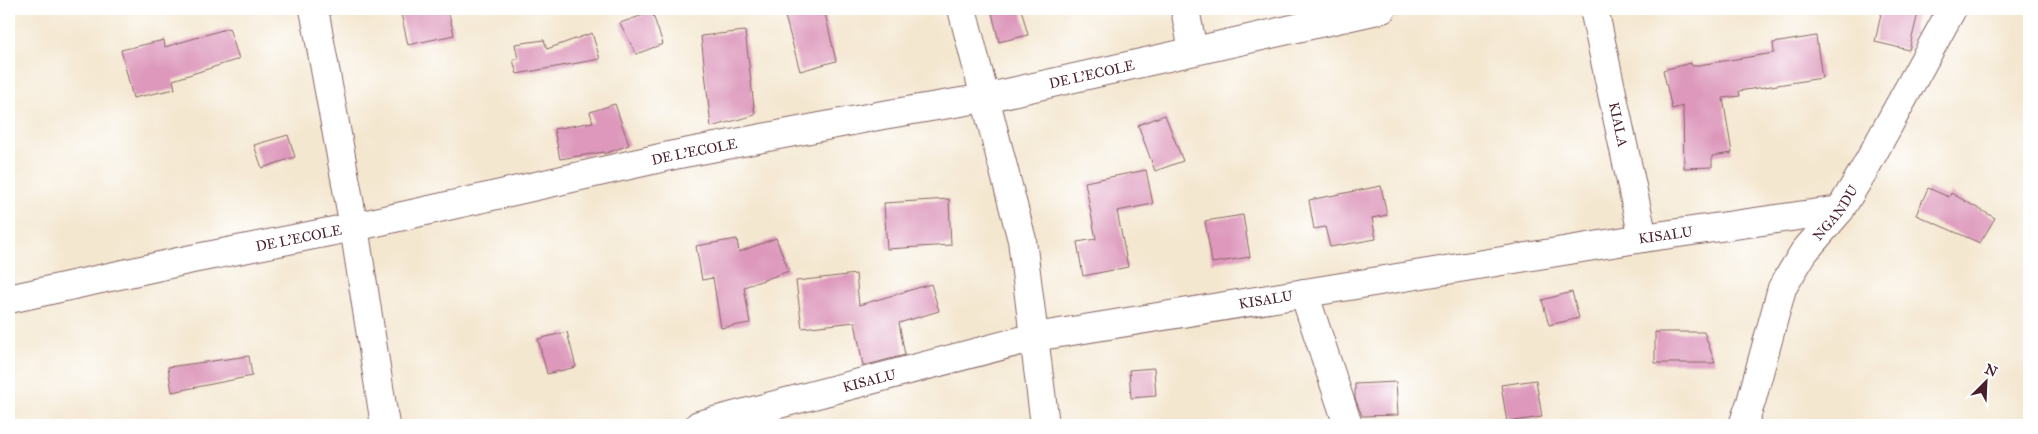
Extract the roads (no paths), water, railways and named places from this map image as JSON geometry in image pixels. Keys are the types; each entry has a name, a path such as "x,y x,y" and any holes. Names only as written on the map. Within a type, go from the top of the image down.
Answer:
{"street":[{"path":"314,9 354,227 385,425"},
{"path":"962,9 1022,240 1045,425"},
{"path":"1185,9 1194,51"},
{"name":"DE L'ECOLE","path":"9,299 192,259 354,227 674,155 883,115 985,98 1382,9"},
{"name":"KIALA","path":"1594,9 1643,238"},
{"name":"NGANDU","path":"1743,425 1752,402 1782,288 1804,252 1840,210 1952,9"},
{"name":"KISALU","path":"700,425 1035,337 1643,238 1840,210"},
{"path":"1304,293 1348,425"}]}
